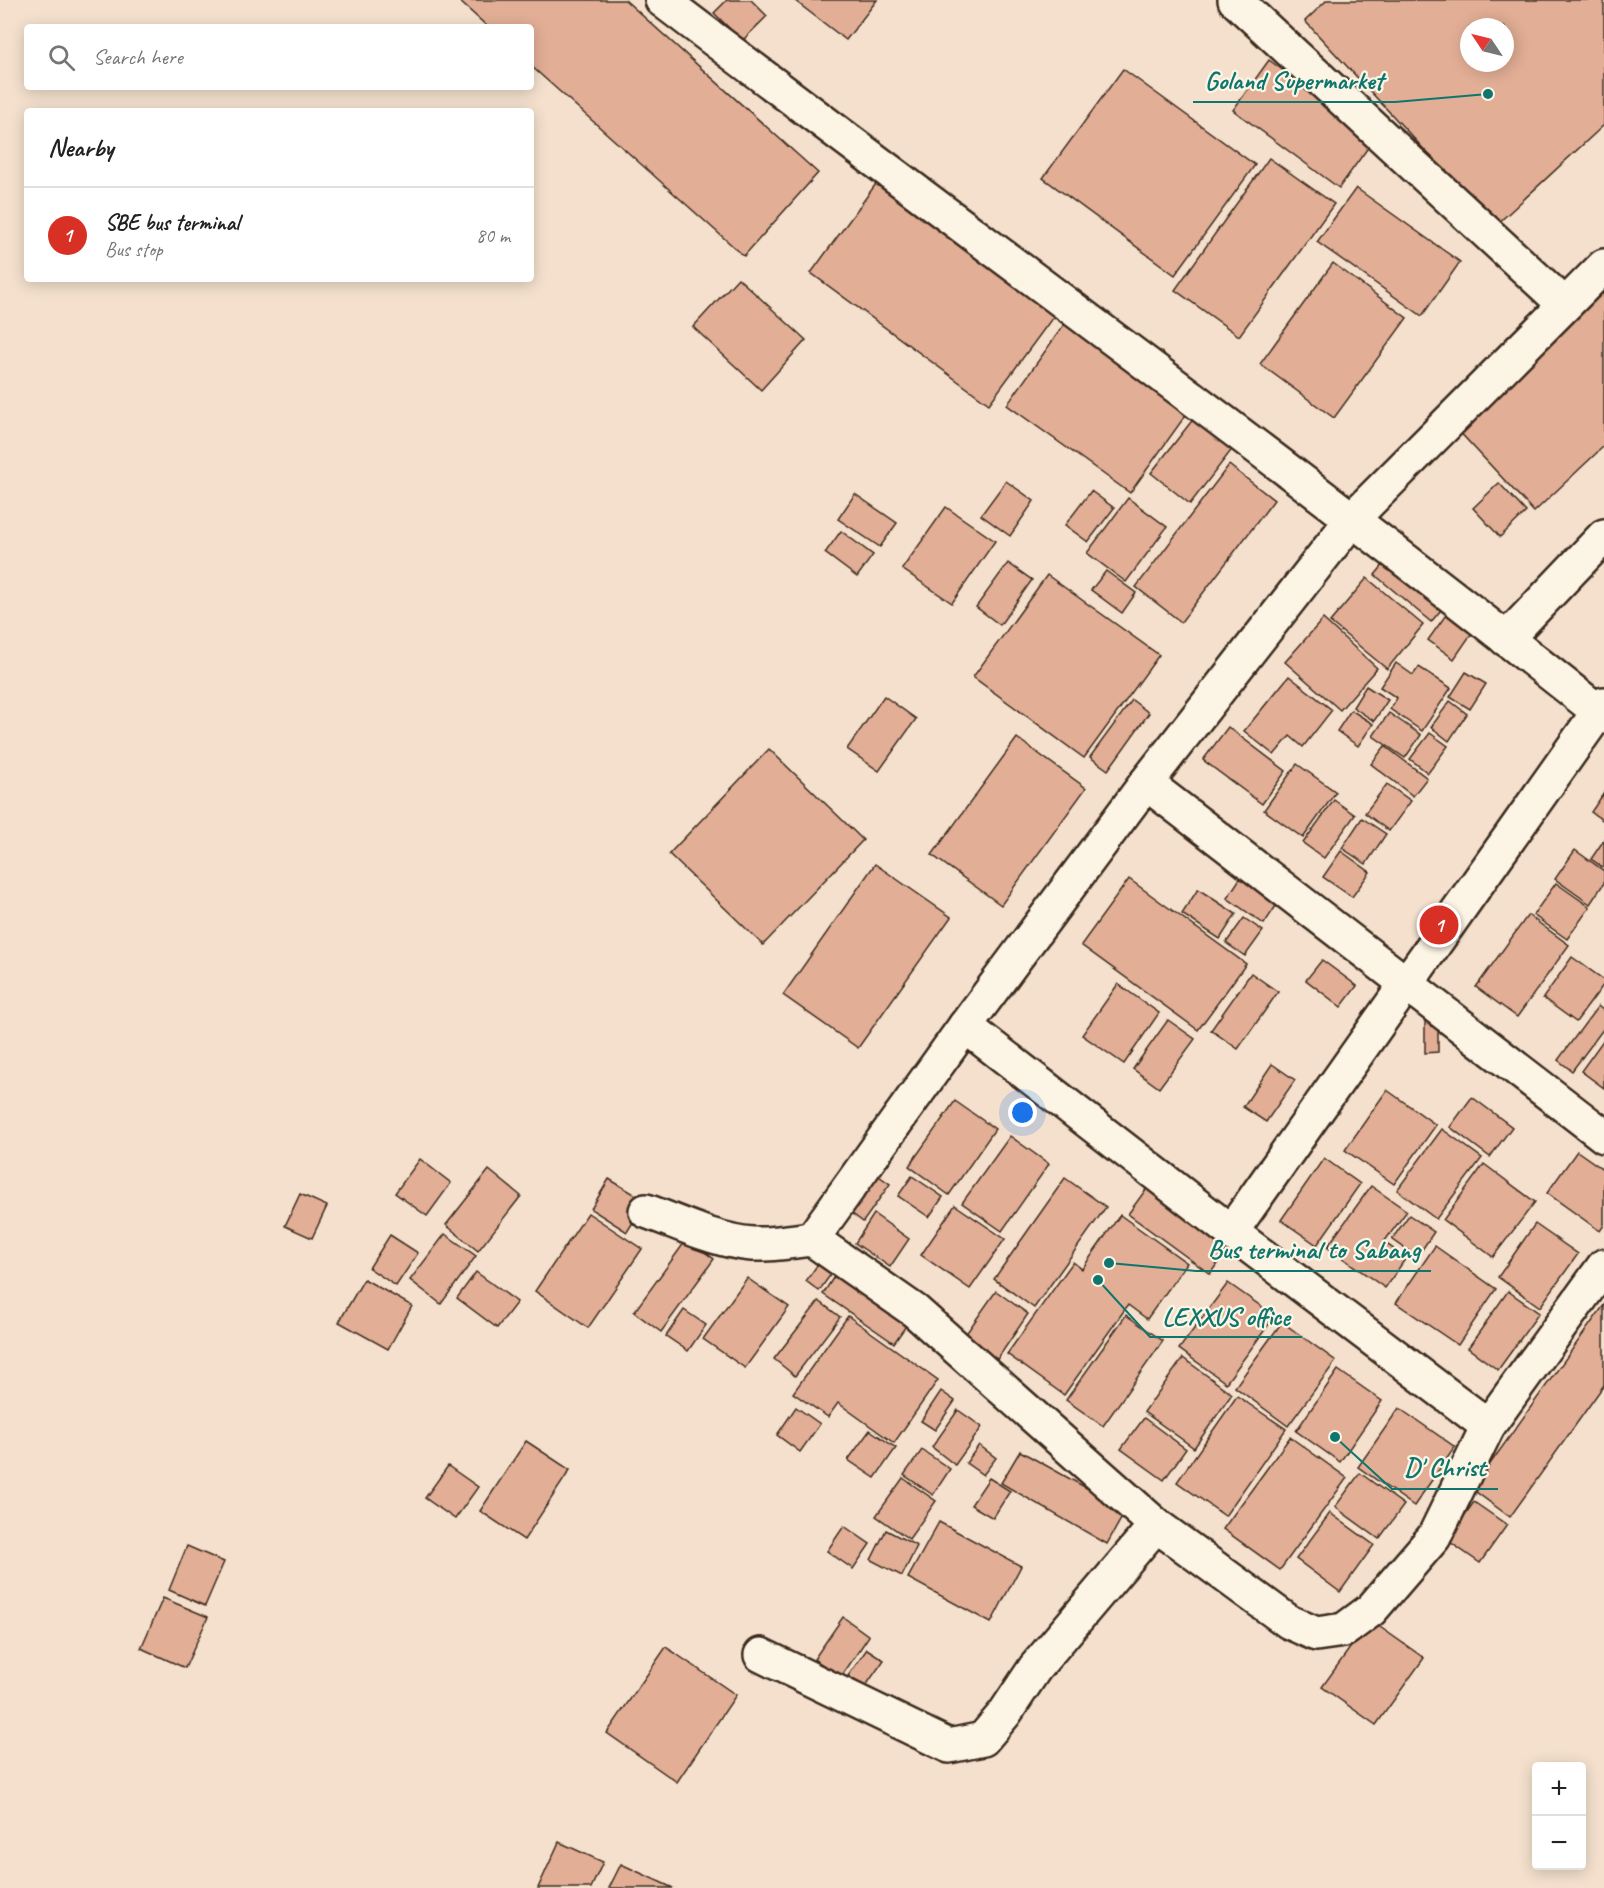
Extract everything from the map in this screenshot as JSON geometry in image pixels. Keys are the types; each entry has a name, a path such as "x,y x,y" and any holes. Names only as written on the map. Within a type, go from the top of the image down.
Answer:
{"street":[{"path":"662,0 1353,518 1506,639 1602,710 1231,1232"},
{"path":"1235,0 1564,303"},
{"path":"812,1239 965,1026 1146,783 1353,518 1564,303 1604,266"},
{"path":"1506,639 1604,536"},
{"path":"1146,783 1604,1136"},
{"path":"965,1026 1231,1232 1488,1426"},
{"path":"646,1211 724,1239 752,1244 812,1239 915,1311 1156,1525 1289,1622 1316,1634 1344,1630 1371,1611 1434,1538 1488,1426 1604,1266"},
{"path":"761,1655 949,1746 983,1739 1005,1713 1035,1668 1156,1525"}],"building":[{"path":"458,0 625,0 818,173 744,256 534,69 534,24 485,24"},
{"path":"727,0 751,0 767,16 742,41 714,13"},
{"path":"794,0 877,0 846,40"},
{"path":"1327,0 1604,0 1604,125 1495,226 1305,21"},
{"path":"1269,60 1375,138 1339,188 1233,110"},
{"path":"1123,69 1255,165 1175,275 1043,178"},
{"path":"1269,158 1334,204 1239,336 1175,290"},
{"path":"878,181 1056,313 989,404 811,273"},
{"path":"1356,188 1460,262 1422,316 1317,242"},
{"path":"1333,263 1407,318 1334,418 1260,364"},
{"path":"738,278 806,340 761,390 693,327"},
{"path":"1604,287 1604,446 1534,512 1455,427"},
{"path":"1070,316 1193,405 1130,493 1007,405"},
{"path":"1198,413 1237,443 1190,504 1151,473"},
{"path":"1229,465 1274,500 1181,622 1136,587"},
{"path":"1006,481 1034,501 1010,536 981,515"},
{"path":"1499,483 1526,512 1500,537 1473,508"},
{"path":"1091,491 1114,508 1088,542 1065,525"},
{"path":"855,494 897,523 880,547 838,519"},
{"path":"1128,498 1167,527 1126,582 1087,553"},
{"path":"946,507 995,541 952,603 902,569"},
{"path":"841,531 873,555 857,577 825,553"},
{"path":"1389,558 1445,605 1431,622 1375,575"},
{"path":"1008,563 1032,580 1000,625 976,607"},
{"path":"1106,571 1136,593 1122,613 1091,590"},
{"path":"1047,575 1159,655 1084,758 973,677"},
{"path":"1367,578 1423,625 1387,669 1330,622"},
{"path":"1448,612 1474,630 1454,659 1428,640"},
{"path":"1323,619 1377,668 1340,710 1285,662"},
{"path":"1396,663 1413,675 1419,667 1451,688 1422,731 1390,709 1397,698 1380,687"},
{"path":"1466,672 1486,684 1470,709 1450,697"},
{"path":"1289,676 1332,710 1303,747 1290,736 1274,755 1244,731"},
{"path":"1366,686 1388,700 1374,721 1353,707"},
{"path":"884,696 916,719 879,771 847,749"},
{"path":"1132,700 1149,713 1108,770 1090,757"},
{"path":"1450,701 1467,714 1449,741 1431,727"},
{"path":"1351,710 1373,724 1358,746 1337,731"},
{"path":"1389,713 1421,735 1405,758 1373,736"},
{"path":"1228,727 1286,771 1262,804 1203,760"},
{"path":"1430,733 1448,746 1428,773 1410,759"},
{"path":"1017,738 1086,788 1001,905 932,855"},
{"path":"1385,746 1427,778 1413,796 1371,764"},
{"path":"769,749 863,840 763,945 669,854"},
{"path":"1297,764 1336,792 1303,838 1264,810"},
{"path":"1387,784 1411,801 1389,831 1365,813"},
{"path":"1604,793 1604,821 1591,812"},
{"path":"1334,800 1355,815 1324,858 1303,843"},
{"path":"1362,818 1386,834 1366,864 1342,848"},
{"path":"1604,840 1604,868 1591,859"},
{"path":"1575,850 1604,871 1604,883 1590,904 1555,879"},
{"path":"1341,851 1370,872 1352,897 1323,877"},
{"path":"875,864 951,917 858,1048 783,995"},
{"path":"1243,874 1280,900 1264,924 1227,898"},
{"path":"1129,879 1246,964 1198,1030 1081,945"},
{"path":"1556,883 1590,907 1567,939 1533,915"},
{"path":"1198,889 1236,914 1220,939 1182,914"},
{"path":"1528,915 1569,945 1517,1017 1476,987"},
{"path":"1244,918 1263,931 1245,956 1226,943"},
{"path":"1572,957 1604,980 1604,984 1576,1022 1543,998"},
{"path":"1322,960 1357,986 1341,1007 1306,980"},
{"path":"1251,973 1278,992 1238,1049 1211,1030"},
{"path":"1118,984 1159,1013 1124,1064 1082,1035"},
{"path":"1598,1006 1604,1011 1604,1028 1572,1071 1558,1060"},
{"path":"1425,1016 1438,1016 1438,1052 1425,1053"},
{"path":"1168,1020 1195,1039 1159,1088 1133,1069"},
{"path":"1604,1039 1604,1088 1581,1071"},
{"path":"1272,1064 1295,1080 1266,1122 1243,1107"},
{"path":"1387,1090 1436,1125 1394,1184 1345,1150"},
{"path":"1472,1097 1512,1127 1490,1157 1450,1127"},
{"path":"955,1101 995,1129 949,1195 909,1166"},
{"path":"1442,1129 1482,1158 1436,1219 1397,1190"},
{"path":"1010,1136 1049,1164 1002,1231 962,1203"},
{"path":"1577,1151 1604,1170 1604,1225 1600,1231 1547,1193"},
{"path":"1324,1158 1360,1184 1317,1245 1281,1220"},
{"path":"420,1159 451,1183 427,1216 395,1193"},
{"path":"1484,1164 1535,1202 1493,1257 1443,1220"},
{"path":"489,1170 521,1196 478,1251 446,1225"},
{"path":"876,1174 890,1184 863,1222 850,1212"},
{"path":"912,1176 943,1197 929,1217 898,1196"},
{"path":"1065,1178 1106,1207 1034,1308 994,1279"},
{"path":"609,1179 646,1201 627,1232 591,1209"},
{"path":"1152,1181 1234,1240 1210,1274 1128,1214"},
{"path":"1371,1186 1407,1211 1384,1242 1406,1258 1385,1288 1327,1247"},
{"path":"300,1194 327,1206 312,1238 285,1226"},
{"path":"955,1205 1005,1239 970,1289 921,1255"},
{"path":"588,1213 642,1249 588,1328 535,1291"},
{"path":"874,1214 909,1239 890,1267 855,1243"},
{"path":"1120,1215 1187,1263 1147,1319 1128,1305 1064,1395 1007,1354 1073,1262 1082,1269"},
{"path":"1409,1215 1434,1232 1417,1257 1392,1239"},
{"path":"1535,1224 1578,1254 1540,1307 1498,1277"},
{"path":"445,1234 476,1256 441,1304 410,1280"},
{"path":"390,1235 418,1253 396,1286 369,1268"},
{"path":"687,1239 714,1259 661,1332 634,1312"},
{"path":"1435,1246 1496,1289 1458,1345 1396,1303"},
{"path":"823,1257 836,1267 819,1291 806,1281"},
{"path":"838,1270 910,1320 894,1343 823,1294"},
{"path":"476,1272 517,1302 497,1328 457,1298"},
{"path":"747,1278 789,1307 745,1368 703,1339"},
{"path":"364,1279 412,1306 388,1349 339,1322"},
{"path":"1228,1283 1275,1316 1226,1383 1179,1349"},
{"path":"996,1291 1028,1314 996,1361 963,1338"},
{"path":"1508,1291 1539,1313 1498,1370 1468,1348"},
{"path":"819,1301 840,1317 795,1376 774,1359"},
{"path":"1604,1305 1604,1385 1510,1517 1472,1489"},
{"path":"684,1310 706,1325 688,1351 666,1336"},
{"path":"1126,1315 1163,1341 1103,1426 1066,1400"},
{"path":"848,1316 938,1380 894,1443 838,1403 828,1417 793,1393"},
{"path":"1282,1322 1336,1361 1288,1426 1235,1387"},
{"path":"1183,1358 1232,1394 1194,1448 1144,1412"},
{"path":"1338,1370 1382,1401 1340,1462 1296,1431"},
{"path":"941,1391 955,1401 935,1430 921,1421"},
{"path":"1237,1396 1286,1429 1225,1516 1177,1482"},
{"path":"796,1407 820,1424 800,1452 777,1435"},
{"path":"1399,1408 1455,1447 1414,1506 1358,1467"},
{"path":"958,1410 982,1427 955,1465 932,1447"},
{"path":"1144,1418 1186,1449 1164,1480 1121,1449"},
{"path":"870,1430 896,1448 875,1478 848,1460"},
{"path":"1290,1437 1347,1478 1280,1570 1223,1529"},
{"path":"526,1441 570,1470 524,1540 480,1511"},
{"path":"979,1445 996,1458 983,1475 966,1463"},
{"path":"922,1450 950,1469 933,1495 904,1475"},
{"path":"1020,1451 1126,1510 1107,1544 1001,1483"},
{"path":"448,1466 478,1487 455,1519 425,1498"},
{"path":"1360,1473 1404,1505 1379,1539 1335,1507"},
{"path":"903,1478 936,1501 909,1539 876,1516"},
{"path":"989,1478 1010,1491 993,1518 971,1505"},
{"path":"1474,1502 1507,1525 1480,1563 1447,1540"},
{"path":"1330,1513 1374,1545 1340,1592 1296,1559"},
{"path":"939,1522 1021,1566 991,1623 908,1578"},
{"path":"844,1526 870,1544 853,1569 827,1551"},
{"path":"886,1530 917,1546 902,1576 871,1560"},
{"path":"187,1546 224,1562 205,1606 169,1590"},
{"path":"163,1598 208,1617 185,1668 141,1648"},
{"path":"843,1617 869,1636 841,1677 814,1659"},
{"path":"1370,1620 1424,1658 1376,1725 1322,1687"},
{"path":"666,1647 736,1695 677,1782 607,1733"},
{"path":"867,1649 884,1660 865,1687 848,1676"},
{"path":"559,1842 603,1862 591,1888 538,1888"},
{"path":"621,1864 673,1888 609,1888"}],"place":[{"name":"Goland Supermarket","path":"1488,94"},
{"name":"SBE bus terminal","path":"1439,925"},
{"name":"Bus terminal to Sabang","path":"1109,1263"},
{"name":"LEXXUS office","path":"1098,1280"},
{"name":"D' Christ","path":"1335,1437"}]}
